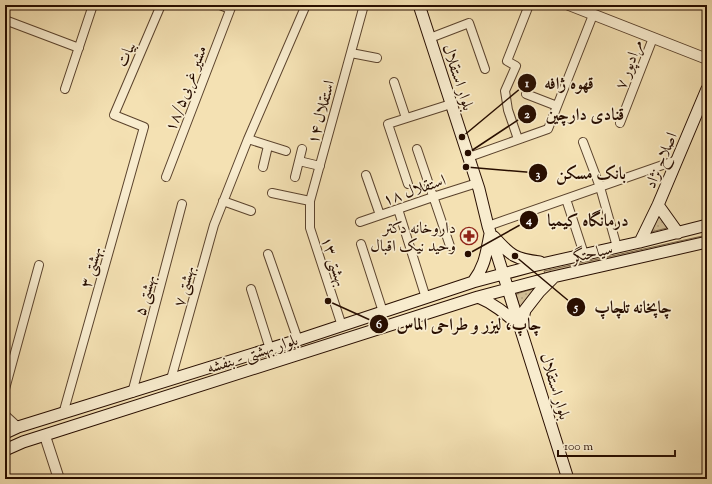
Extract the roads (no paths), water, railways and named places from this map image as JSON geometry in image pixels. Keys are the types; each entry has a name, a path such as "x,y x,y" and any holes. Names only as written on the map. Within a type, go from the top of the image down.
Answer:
{"main road":[{"name":"بلوار استقلال","path":"419,5 469,157 489,229 568,479"},
{"name":"اصلاح نژاد","path":"640,242 658,205 707,89"},
{"path":"658,205 678,232"},
{"name":"سیاحتگر","path":"504,274 707,225"},
{"path":"489,229 506,251 522,260 549,262"},
{"path":"473,282 480,272 485,259 489,229"},
{"name":"سیاحتگر","path":"509,290 553,277 707,242"},
{"name":"بلوار بهشتی - بنفشه","path":"5,433 18,427 132,393 342,326 473,282 504,274"},
{"path":"478,297 502,310 521,327 525,310 553,277"},
{"name":"بلوار بهشتی - بنفشه","path":"5,450 23,442 478,297 509,290"},
{"path":"206,369 211,383"}],"street":[{"path":"65,88 93,5"},
{"name":"بیات","path":"144,127 114,115 161,5"},
{"path":"220,5 231,7"},
{"name":"بهشتی ۷","path":"172,379 214,226 248,139 306,5"},
{"name":"استقلال ۱۴","path":"310,228 310,201 364,5"},
{"path":"518,139 508,110 505,91 516,66 506,60 529,5"},
{"path":"569,5 707,59"},
{"name":"مشیر غربی۱۸/۵","path":"166,178 231,7"},
{"path":"469,157 548,129 593,14"},
{"path":"5,20 78,48"},
{"path":"430,38 469,23 485,69"},
{"name":"۷ مرادپور","path":"620,123 653,38"},
{"path":"351,53 377,58"},
{"path":"394,82 406,118"},
{"path":"526,94 557,106"},
{"path":"408,184 388,124 451,104"},
{"name":"بهشتی ۳","path":"63,414 144,127"},
{"path":"248,139 286,151"},
{"path":"583,142 600,187 617,247"},
{"path":"263,167 268,146"},
{"path":"295,177 302,149"},
{"path":"417,149 450,246"},
{"path":"489,229 566,199 677,160"},
{"path":"298,161 320,166"},
{"path":"366,175 380,215"},
{"name":"استقلال ۱۸","path":"360,222 477,183"},
{"path":"272,193 310,201"},
{"path":"566,199 584,254"},
{"path":"223,201 251,211"},
{"name":"بهشتی ۵","path":"132,393 182,204"},
{"path":"398,209 426,298"},
{"name":"بهشتی ۱۳","path":"310,228 342,326"},
{"path":"361,244 383,312"},
{"path":"268,254 298,340"},
{"path":"5,389 39,265"},
{"path":"251,289 270,349"},
{"path":"5,415 18,427"},
{"path":"45,436 59,479"}],"place":[{"name":"قهوه ژافه","path":"462,137"},
{"name":"قنادی دارچین","path":"468,153"},
{"name":"بانک مسکن","path":"466,167"},
{"name":"داروخانه دکتر وحید نیک اقبال","path":"469,236"},
{"name":"درمانگاه کیمیا","path":"468,254"},
{"name":"چاپخانه تلچاپ","path":"515,256"},
{"name":"چاپ، لیزر و طراحی الماس","path":"328,301"}]}
